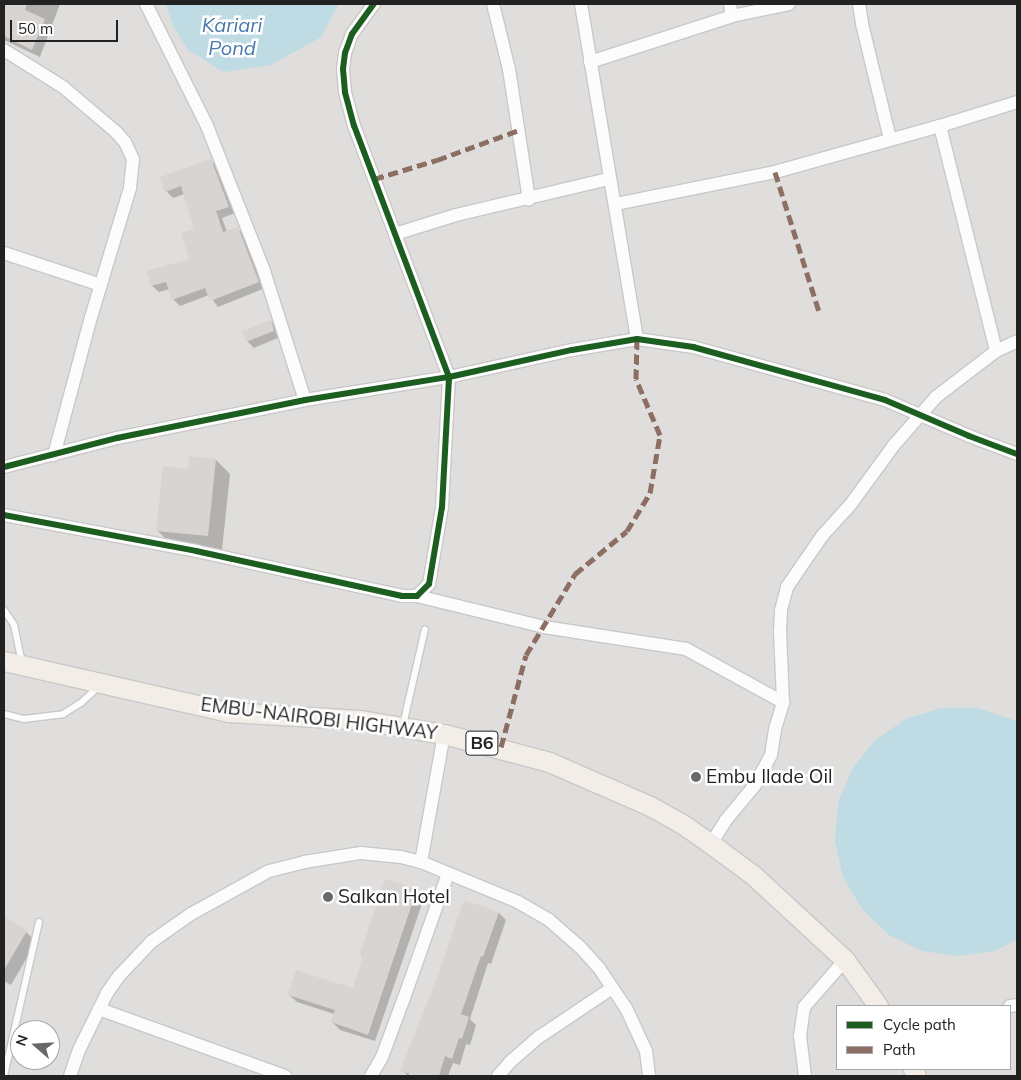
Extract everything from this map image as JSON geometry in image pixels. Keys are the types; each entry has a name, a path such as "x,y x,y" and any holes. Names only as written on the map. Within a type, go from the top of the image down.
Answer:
{"main road":[{"name":"EMBU-NAIROBI HIGHWAY","path":"4,661 228,712 361,720 444,734 541,760 592,780 650,806 681,823 753,875 845,960 877,1005"}],"street":[{"path":"146,4 210,135 264,272 305,400"},
{"path":"374,4 352,34 345,53 345,92 354,126 450,378 442,507 430,584 417,596"},
{"path":"493,4 509,69 529,199"},
{"path":"581,4 608,179 616,204 637,339"},
{"path":"590,62 731,10 789,4"},
{"path":"859,4 862,24 890,139"},
{"path":"4,50 63,88 110,127 125,142 133,159 130,188 54,455"},
{"path":"616,204 775,172 940,126 1017,102"},
{"path":"940,126 996,351"},
{"path":"395,234 429,223 608,179"},
{"path":"4,253 101,285"},
{"path":"4,467 117,438 305,400 450,378 572,350 637,339 693,347 885,400 1017,454"},
{"path":"711,844 726,820 754,785 771,755 775,729 784,702 780,631 781,610 787,587 808,555 851,504 919,415 936,397 996,351 1017,341"},
{"path":"4,514 196,551 402,596 417,596 544,627 686,649 784,702"},
{"path":"421,862 444,734"},
{"path":"70,1076 79,1050 99,1009 119,976 151,942 191,914 269,871 304,862 361,853 401,857 421,862 518,902 549,920 580,947 599,968 626,1008 646,1051 650,1076"},
{"path":"370,1076 382,1057 448,874"},
{"path":"805,1076 800,1036 804,1007 845,960"},
{"path":"498,1076 510,1062 539,1037 612,988"},
{"path":"99,1009 285,1076"}],"lane":[{"path":"4,610 14,625 23,665"},
{"path":"403,727 425,629"},
{"path":"4,714 24,720 63,714 82,702 102,683"},
{"path":"4,1076 39,922"}],"shaded area":[{"path":"4,4 1017,4 1017,1076 4,1076"}],"water":[{"name":"Kariari Pond","path":"166,4 339,4 321,37 271,65 224,72 188,50 173,26"},
{"path":"941,708 978,708 1017,721 1017,940 995,951 959,956 922,951 889,935 862,909 843,877 835,841 838,803 852,769 875,740 906,719"}],"building":[{"path":"4,4 27,4 25,10 45,19 32,50 4,36"},
{"path":"211,159 229,207 216,211 223,232 238,227 259,282 210,301 205,288 172,300 166,282 151,286 147,271 189,259 181,233 194,229 181,186 165,192 160,177"},
{"path":"271,320 274,331 246,342 242,331"},
{"path":"189,456 216,459 208,536 156,531 163,466 188,469"},
{"path":"385,879 417,889 368,1035 331,1022 335,1010 288,995 296,970 353,988 363,955 360,954"},
{"path":"464,900 499,912 483,957 481,956 461,1014 469,1017 462,1039 459,1038 452,1059 445,1056 439,1076 417,1076 400,1071 437,978"},
{"path":"4,916 27,931 4,970"}],"marked path":[{"path":"374,179 437,160 519,130"},
{"path":"775,172 820,315"},
{"path":"501,747 526,655 575,574 627,531 650,493 660,435 636,379 637,339"}],"cycle path":[{"path":"4,515 196,551 402,596 417,596 429,584 442,507 449,377 354,126 345,92 343,69 345,53 352,34 374,4"},
{"path":"4,467 117,438 305,400 449,377 572,350 637,339 693,347 885,400 969,436 1017,454"}],"place":[{"name":"Embu Ilade Oil","path":"696,777"},
{"name":"Salkan Hotel","path":"328,897"}]}
